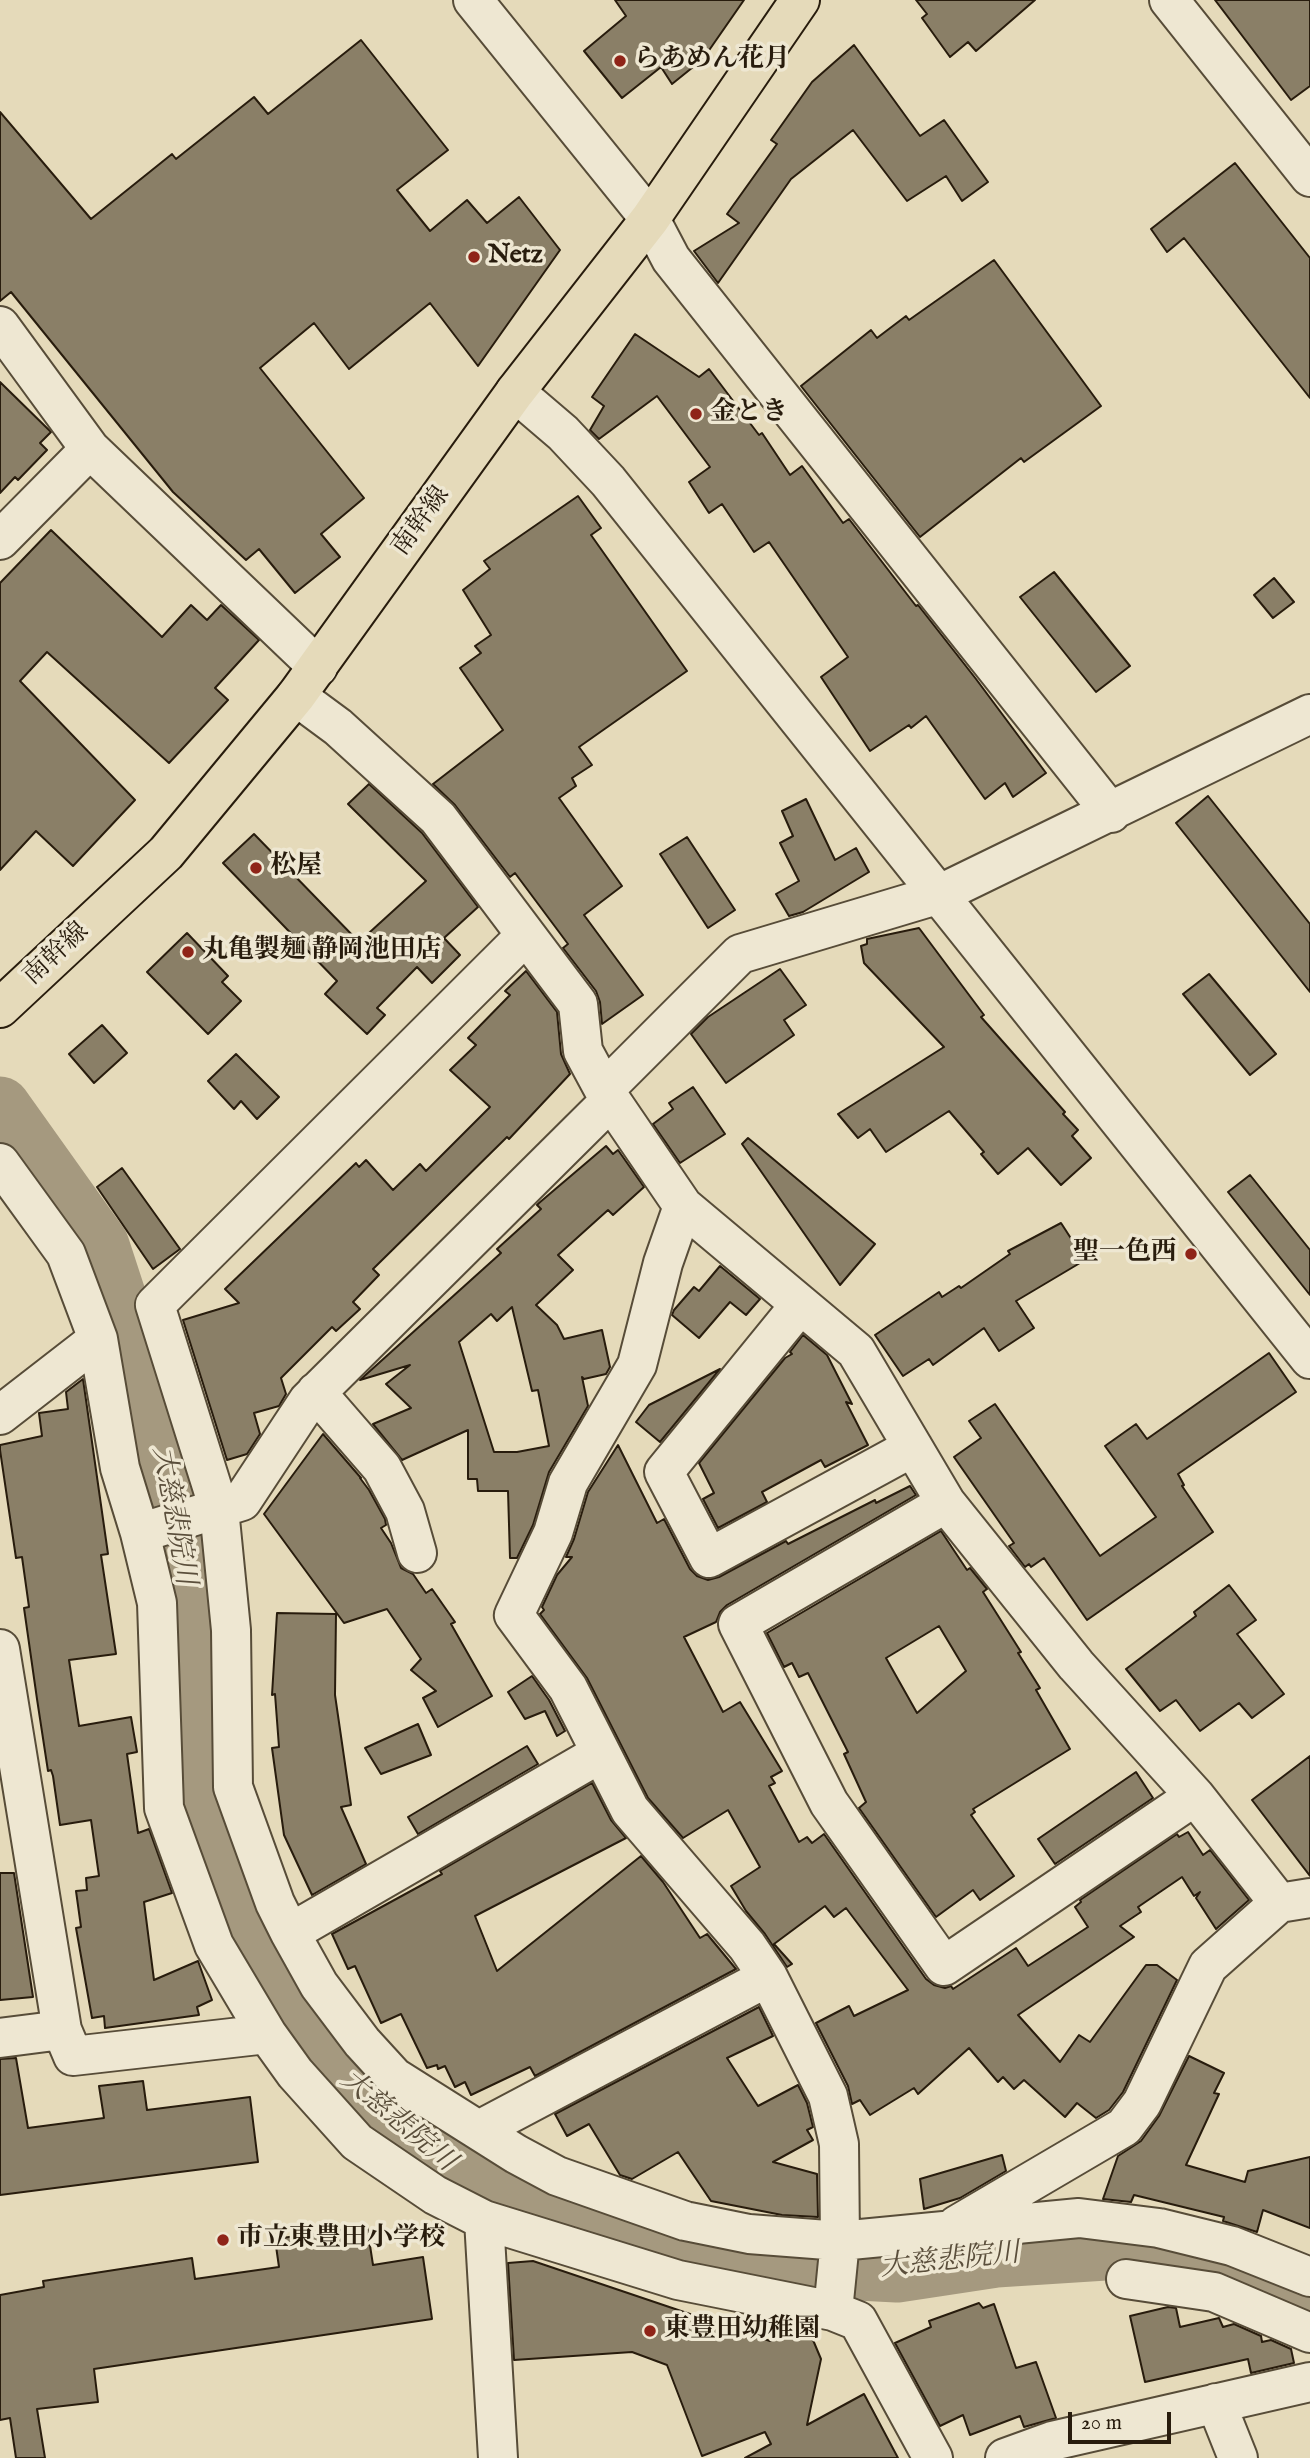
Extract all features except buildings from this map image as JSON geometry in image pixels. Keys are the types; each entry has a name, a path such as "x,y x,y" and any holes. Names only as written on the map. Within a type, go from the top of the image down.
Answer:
{"main road":[{"name":"南幹線","path":"0,1008 166,853 307,682 515,392 650,219 800,0"}],"street":[{"path":"473,0 650,219 671,259 1111,813"},
{"path":"1169,0 1310,177"},
{"path":"0,326 90,449 307,682 338,727 438,818 578,1004 583,1051 608,1095 683,1206 856,1351 946,1503 1076,1665 1294,1901 1208,1966 1142,2104 1124,2127 947,2232"},
{"path":"515,392 562,433 608,481 1309,1355"},
{"path":"0,540 90,449"},
{"path":"140,1533 242,1501 316,1392 608,1095 740,954 940,894 1310,715"},
{"path":"526,935 155,1305 219,1509 230,1630 233,1787 275,1903 289,1933 320,1984 362,2042 394,2077 516,2154 557,2176 685,2221 749,2234 840,2241 1079,2218 1159,2228 1232,2246 1310,2277"},
{"path":"0,1163 66,1254 98,1339 120,1468 140,1533 156,1603 164,1808 214,1945 267,2034 295,2073 357,2142 435,2194 484,2220 678,2280 833,2311 858,2321 933,2458"},
{"path":"683,1206 663,1263 638,1366 568,1483 553,1533 514,1615 568,1688 630,1810 747,1946 768,1977 828,2096 839,2144 840,2241 833,2311"},
{"path":"800,1305 664,1472 709,1558 913,1447"},
{"path":"0,1415 98,1339"},
{"path":"316,1392 382,1468 405,1511 417,1553"},
{"path":"946,1503 738,1624 830,1803 944,1966 1195,1796"},
{"path":"0,1649 62,2029 73,2056 267,2034"},
{"path":"289,1933 601,1753"},
{"path":"479,2130 768,1977"},
{"path":"0,2038 62,2029"},
{"path":"484,2220 499,2458"},
{"path":"1126,2279 1214,2292 1310,2333"},
{"path":"1004,2458 1052,2441 1310,2382"},
{"path":"1216,2403 1238,2458"}],"waterway":[{"name":"大慈悲院川","path":"0,1107 99,1246 150,1402 186,1571 192,1712 190,1784 287,2003 339,2075 467,2180 542,2216 619,2236 780,2266 897,2272 996,2257 1121,2249 1231,2267 1310,2296"}],"place":[{"name":"らあめん花月","path":"620,61"},
{"name":"Netz","path":"474,257"},
{"name":"金とき","path":"696,414"},
{"name":"松屋","path":"256,868"},
{"name":"丸亀製麺 静岡池田店","path":"188,952"},
{"name":"聖一色西","path":"1191,1254"},
{"name":"市立東豊田小学校","path":"223,2240"},
{"name":"東豊田幼稚園","path":"650,2331"}]}
